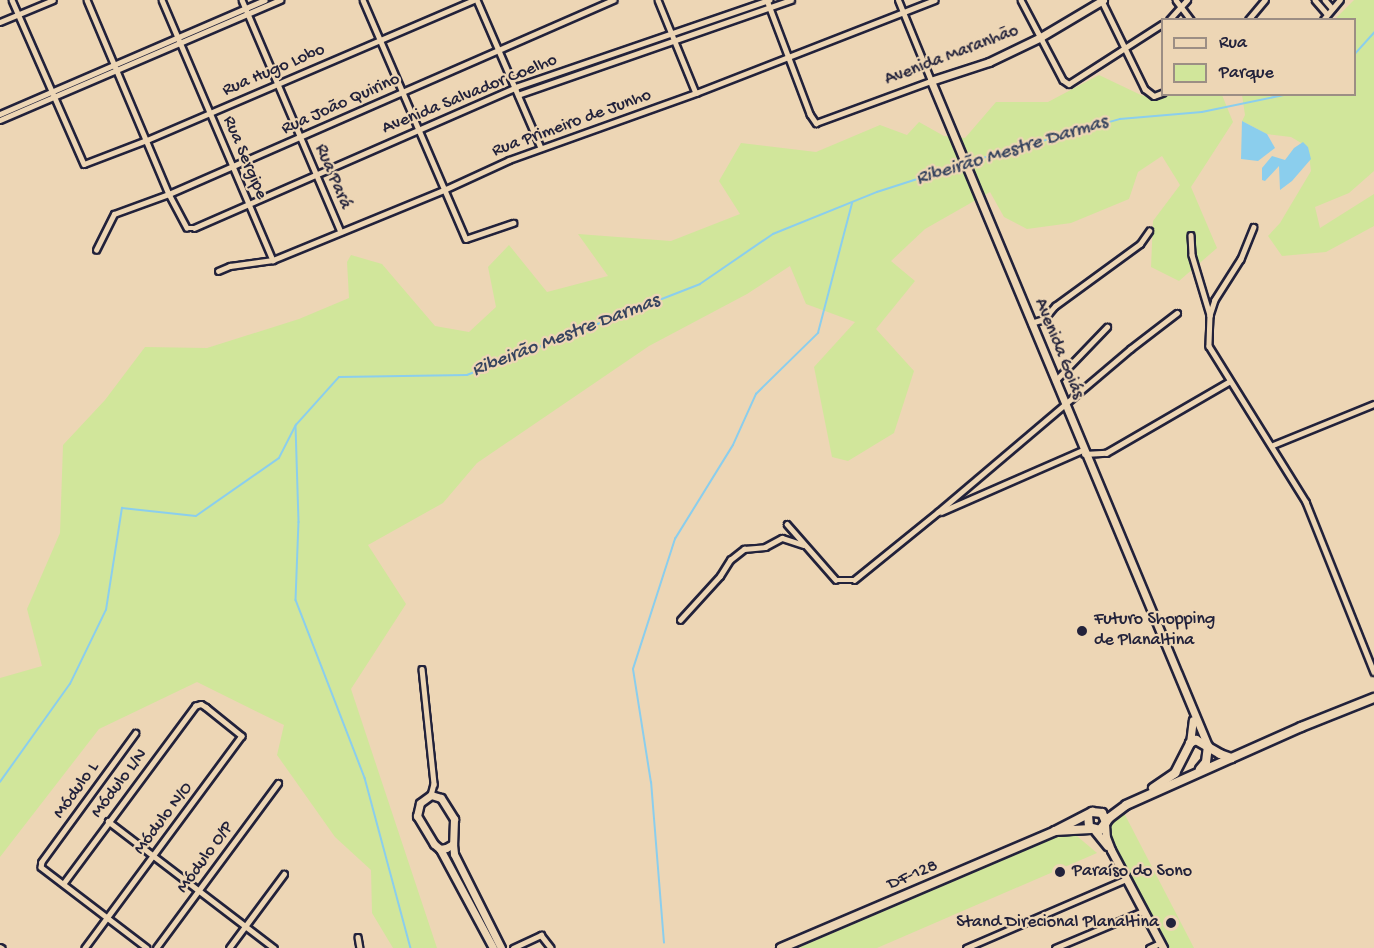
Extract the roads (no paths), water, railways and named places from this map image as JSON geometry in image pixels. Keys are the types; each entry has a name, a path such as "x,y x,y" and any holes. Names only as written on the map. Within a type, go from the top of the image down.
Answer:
{"main road":[{"path":"1088,815 1087,823 1093,830 1106,823 1126,806 1231,758 1374,698"},
{"path":"1190,743 1198,740 1231,758"},
{"name":"DF-128","path":"781,948 1157,786 1167,780 1181,765 1190,743"},
{"path":"1192,775 1206,762 1208,746"},
{"path":"1181,765 1183,771 1192,775"},
{"path":"1100,812 1106,823"},
{"name":"DF-128","path":"1056,831 1093,830"}],"street":[{"path":"12,0 53,95"},
{"path":"0,22 53,0"},
{"path":"87,0 169,194"},
{"name":"Rua Sergipe","path":"162,0 273,260"},
{"name":"Rua Pará","path":"243,0 341,231"},
{"path":"1,112 117,71 247,11 264,0"},
{"path":"0,120 178,37 280,0"},
{"path":"363,0 466,238 513,223"},
{"path":"475,0 516,87 541,148"},
{"name":"Rua Hugo Lobo","path":"53,95 84,164 147,140 475,0"},
{"name":"Rua João Quirino","path":"96,250 114,213 169,194 614,0"},
{"path":"658,0 696,93"},
{"path":"768,0 789,58"},
{"name":"Avenida Salvador Coelho","path":"169,194 187,228 194,228 516,87 768,0"},
{"name":"Avenida Salvador Coelho","path":"519,95 791,0"},
{"name":"Avenida Goiás","path":"898,0 1190,709 1208,746"},
{"name":"Rua Primeiro de Junho","path":"218,271 230,266 273,260 541,148 696,93 935,0"},
{"path":"1021,0 1063,80 1069,84 1161,25"},
{"path":"1103,0 1145,89 1155,96 1161,93"},
{"name":"Avenida Maranhão","path":"789,58 810,114 816,123 989,62 1041,38 1091,3 1103,0"},
{"path":"1176,0 1190,18"},
{"path":"1171,18 1187,0"},
{"path":"1250,18 1265,0"},
{"path":"1315,0 1327,14"},
{"path":"1325,0 1332,9"},
{"path":"1324,18 1340,0"},
{"path":"1254,227 1241,259 1215,300 1210,315 1209,346 1273,445 1306,502 1374,672"},
{"path":"1031,323 1044,319 1055,306 1140,244 1149,231"},
{"path":"1191,235 1192,255 1210,315"},
{"path":"1203,296 1215,300"},
{"path":"787,524 836,580 854,580 1130,349 1177,313"},
{"path":"1055,381 1107,327"},
{"path":"938,512 949,511 1084,452 1106,453 1230,381"},
{"path":"1273,445 1374,404"},
{"path":"680,620 720,576 730,560 744,549 765,547 782,538 803,545"},
{"path":"422,669 434,784 431,795 420,803 417,816 428,838 440,849 501,948"},
{"name":"Módulo N/O","path":"84,948 242,736 201,704"},
{"name":"Módulo L/N","path":"63,884 195,706 201,704"},
{"name":"Avenida Goiás","path":"1190,709 1194,728 1190,743"},
{"name":"Módulo L","path":"63,884 41,867 42,862 136,733"},
{"name":"Módulo O/P","path":"156,948 278,783"},
{"path":"431,795 441,798 454,819 454,854 493,948"},
{"path":"108,821 274,948"},
{"path":"1106,823 1106,837 1111,850 1162,946 1149,948"},
{"path":"1093,830 1111,850"},
{"path":"440,849 453,844"},
{"path":"229,948 284,873"},
{"path":"966,948 1127,879"},
{"path":"63,884 147,948"},
{"path":"1055,948 1143,911"},
{"path":"513,948 541,935 551,948"},
{"path":"358,937 360,948"}],"water":[{"path":"1242,121 1267,134 1275,148 1258,161 1241,159"},
{"path":"1303,142 1308,147 1311,159 1292,181 1280,190 1279,166 1265,181 1262,180 1262,168 1272,156 1285,160 1294,148"}],"waterway":[{"name":"Ribeirão Mestre Darmas","path":"1356,53 1374,33"},
{"name":"Ribeirão Mestre Darmas","path":"969,162 1120,119 1202,112 1279,96"},
{"name":"Ribeirão Mestre Darmas","path":"0,782 70,684 106,610 122,508 196,516 279,458 296,425 339,377 467,375 700,284 773,234 877,192 964,164"},
{"path":"664,943 651,783 633,669 675,539 733,445 756,394 818,333 852,203"},
{"name":"Ribeirão Mestre Darmas","path":"296,426 299,522 296,600 365,778 411,948"}],"place":[{"name":"Futuro Shopping de Planaltina","path":"1082,631"},
{"name":"Paraíso do Sono","path":"1060,872"},
{"name":"Stand Direcional Planaltina","path":"1171,923"}]}
